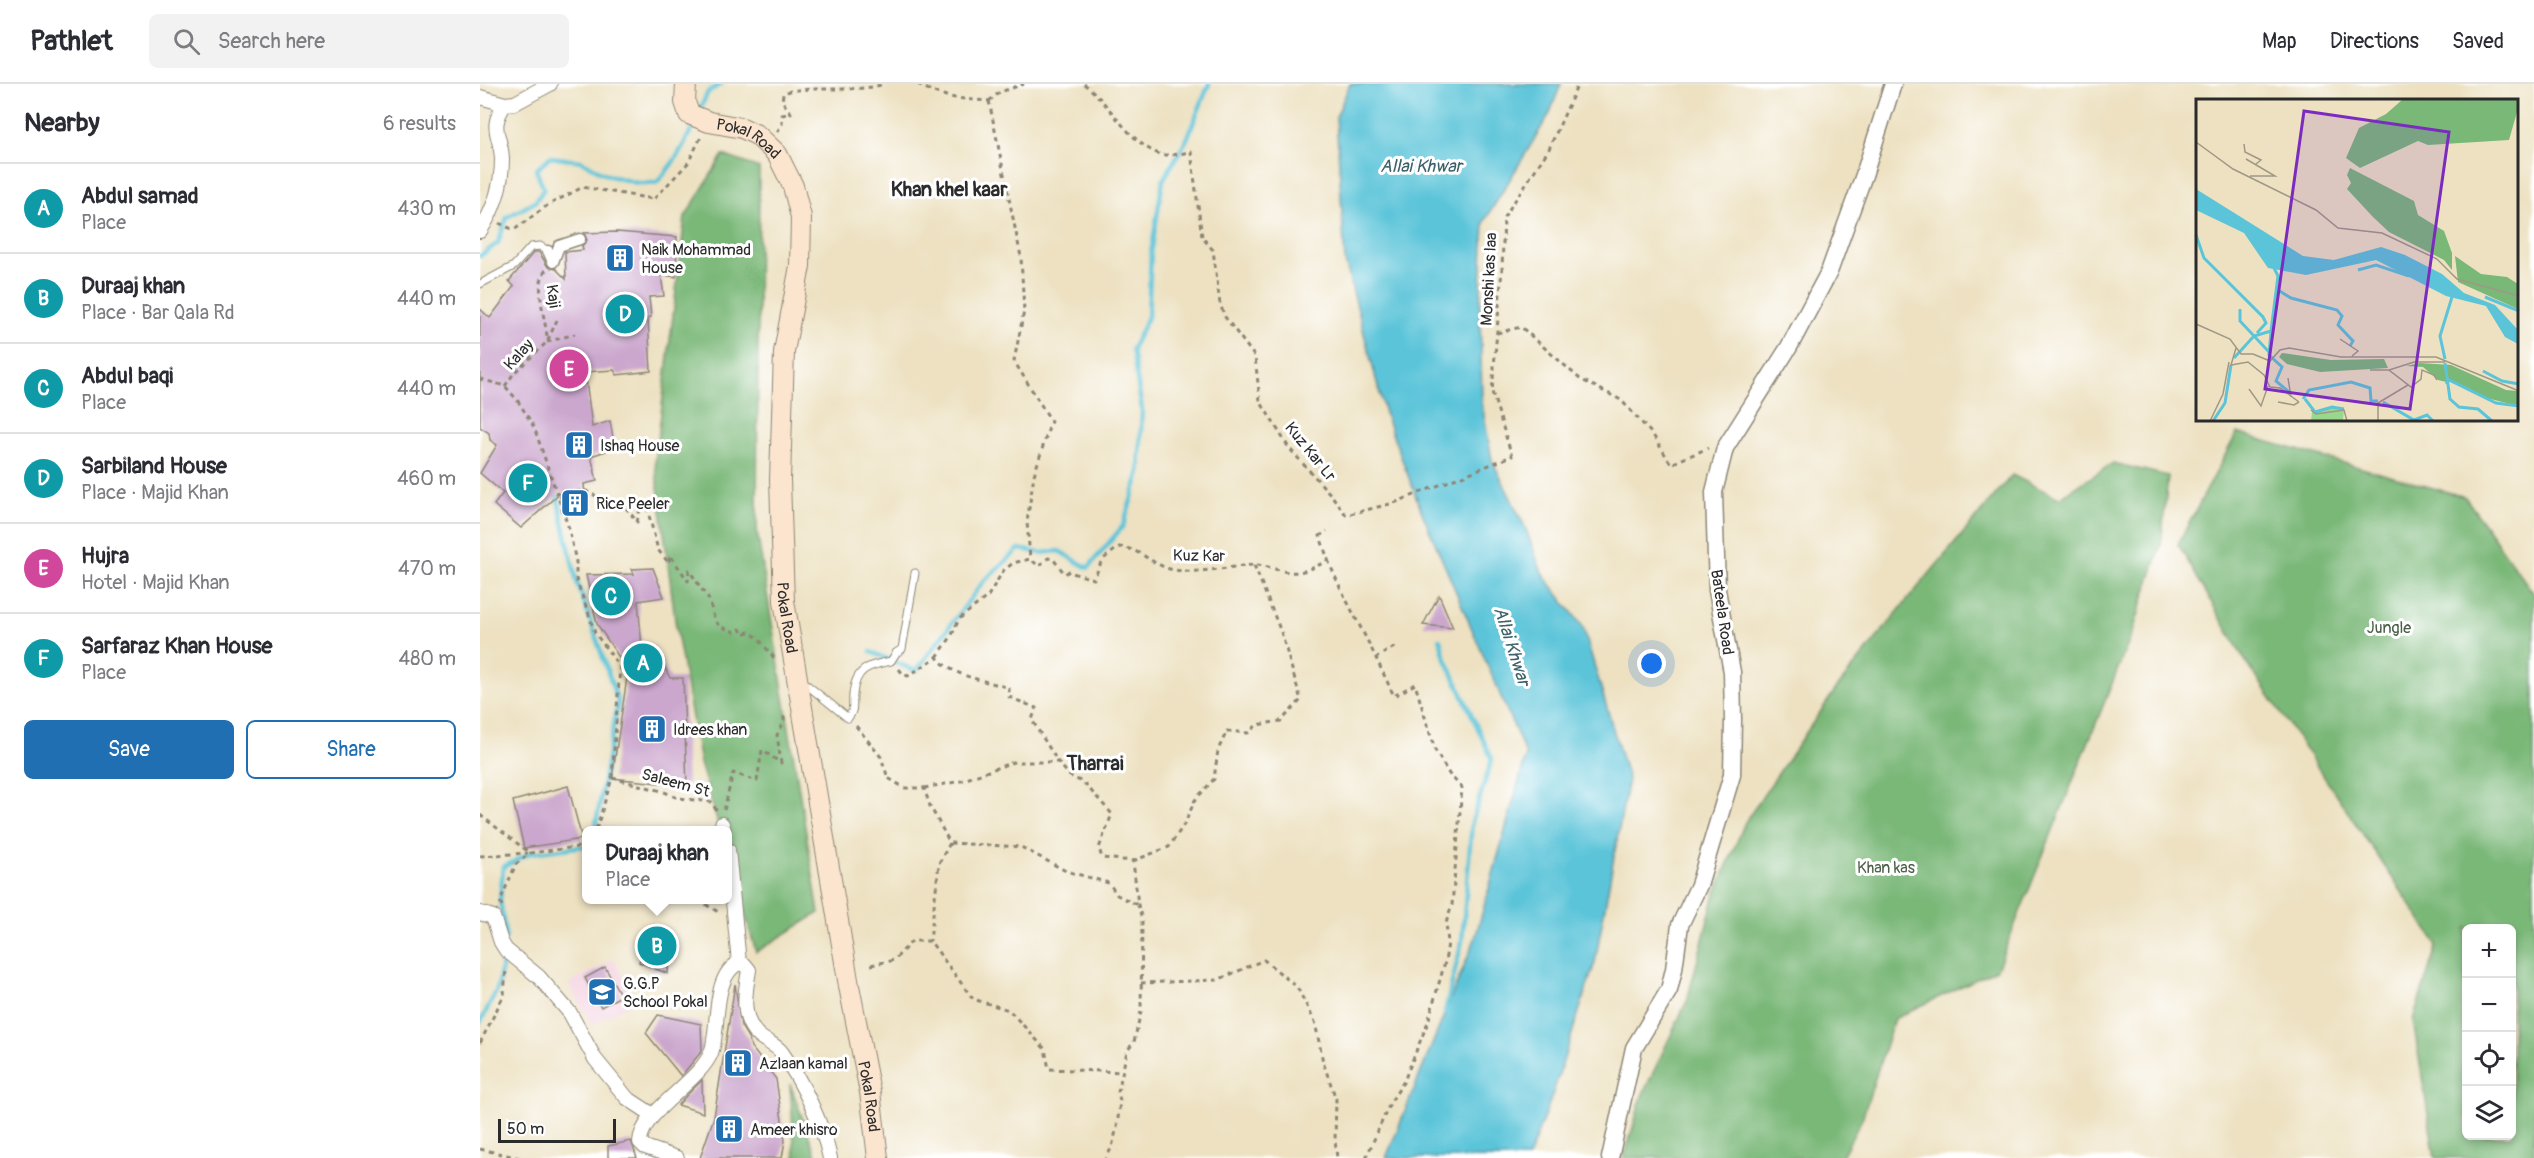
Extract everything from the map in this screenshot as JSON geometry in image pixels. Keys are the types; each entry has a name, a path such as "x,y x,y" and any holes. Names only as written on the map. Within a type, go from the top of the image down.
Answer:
{"main road":[{"name":"Pokal Road","path":"686,84 685,102 689,114 709,122 742,128 757,135 777,154 793,186 801,217 800,266 784,351 780,480 784,601 849,986 870,1092 878,1158"}],"street":[{"path":"480,97 505,105 515,103 550,84"},
{"name":"Bateela Road","path":"1610,1158 1634,1048 1669,990 1680,925 1699,885 1732,775 1732,672 1717,590 1714,492 1725,448 1789,346 1829,272 1864,175 1893,84"},
{"path":"480,231 499,194 502,156 495,128 497,116 505,105"},
{"path":"553,262 559,246 580,239"},
{"path":"548,251 553,262"},
{"path":"732,893 739,963"},
{"path":"480,913 493,917 506,950 539,977 570,1013 595,1059 627,1098 653,1115"},
{"path":"677,1158 645,1147 640,1142 640,1138 653,1115 702,1067 712,1052 719,998 729,972 739,963 745,965 749,970 745,995 751,1026 757,1034 780,1050 826,1138 830,1158"}],"lane":[{"path":"480,284 514,266 531,247 540,246 548,251"},
{"path":"796,675 848,718 854,711 855,682 862,671 867,666 891,661 902,649 915,573"}],"path":[{"path":"766,144 783,124 782,116 790,113 782,100 786,91 806,87 865,89 883,84"},
{"path":"918,84 934,94 963,101 989,101 1000,92 1024,84"},
{"name":"Kuz Kar Lr","path":"1084,84 1136,138 1159,154 1191,152 1197,214 1202,237 1213,250 1220,304 1225,317 1255,357 1260,400 1289,448 1347,515 1394,503"},
{"name":"Monshi kas laa","path":"1394,503 1512,456 1492,392 1504,218 1549,149 1578,84"},
{"path":"989,101 1021,257 1024,311 1014,361 1051,421 1034,475 1027,522 1030,559"},
{"path":"488,218 514,230 548,205 582,186 654,198 688,163 709,122"},
{"name":"Kaji","path":"547,340 539,280 553,262"},
{"path":"547,340 556,320"},
{"path":"1497,333 1521,327 1580,379 1622,400 1653,435 1671,464 1731,438"},
{"path":"547,340 575,334"},
{"name":"Kalay","path":"505,386 514,373 547,340"},
{"path":"480,379 505,386 518,401 534,427 569,529 576,561 576,579 595,633 620,667 612,778 598,826"},
{"path":"559,497 584,490 602,499 624,505 637,522 641,504 646,504 658,550 669,563 670,555 674,558 688,581 689,570 709,600 715,621 721,627 735,632 740,629 743,634 749,632 768,649 771,656 796,675"},
{"path":"1328,531 1320,536 1328,560 1339,587 1360,623 1394,696 1415,684 1435,750 1449,774 1462,788 1452,905 1446,923 1448,943 1445,962 1428,1022 1404,1081 1390,1103 1366,1158"},
{"name":"Kuz Kar","path":"937,657 951,637 959,620 988,596 1003,570 1013,563 1030,559 1039,566 1047,558 1053,559 1065,574 1070,571 1094,579 1102,560 1119,547 1130,548 1174,570 1242,568 1254,565 1286,572 1298,572 1328,560"},
{"path":"891,661 903,674 908,676 937,657 944,666 954,672 1009,688 1009,697 1036,708 1032,720 1058,762 1070,776 1084,783 1112,814 1099,849 1102,858 1133,861 1169,847 1185,823 1195,800 1214,779 1218,750 1227,731 1248,733 1257,724 1281,721 1301,700 1281,632 1254,565"},
{"path":"1376,658 1396,646"},
{"path":"723,826 733,773 757,781 762,750 781,763 777,735 784,722 784,711"},
{"path":"848,718 881,758 888,778 905,788 924,788 961,781 1013,762 1058,762"},
{"name":"Saleem St","path":"612,778 662,791 678,798 712,802 723,826"},
{"path":"924,788 930,806 950,843"},
{"path":"480,815 530,853"},
{"path":"950,843 1021,847 1066,871 1109,883 1118,895 1138,905"},
{"path":"950,843 939,863 930,941 973,999 1009,1010 1045,1048 1049,1069 1124,1072"},
{"path":"480,856 582,846"},
{"path":"504,911 500,901 516,864 530,853"},
{"path":"1106,1158 1112,1147 1117,1127 1120,1101 1118,1092 1127,1051 1134,1042 1142,1011 1144,947 1133,861"},
{"path":"704,904 735,926"},
{"path":"871,965 894,960 912,941 930,941"},
{"path":"480,1043 504,995 506,969 512,954"},
{"path":"1142,983 1217,980 1264,960 1297,987 1315,1022 1323,1062 1336,1099 1337,1158"},
{"path":"480,1149 520,1158"}],"shaded area":[{"name":"G.G.P School Pokal","path":"614,959 636,1001 592,1025 568,984"}],"green space":[{"path":"723,155 759,168 757,531 819,913 756,952 732,870 732,826 719,826 700,763 676,627 655,463 685,217"},
{"name":"Jungle","path":"2237,433 2465,497 2534,594 2534,1158 2435,1158 2413,1020 2437,944 2243,657 2178,544"},
{"name":"Khan kas","path":"2113,463 2168,476 2161,545 2132,634 1997,969 1894,1019 1862,1119 1841,1158 1624,1158 1642,1096 1687,1001 1714,897 1745,822 1836,689 2012,475 2059,498"},
{"path":"790,1084 817,1158 795,1158"}],"water":[{"name":"Allai Khwar","path":"1350,84 1561,84 1549,115 1484,222 1480,310 1482,404 1492,460 1525,527 1542,573 1583,627 1628,779 1595,962 1551,1099 1528,1158 1386,1158 1475,939 1526,755 1423,515 1386,417 1345,261 1336,117"}],"building":[{"path":"617,232 677,237 676,277 661,275 664,296 649,297 651,371 617,375 614,370 585,372 592,427 610,421 615,448 591,456 597,481 584,484 586,508 566,512 562,491 521,528 494,505 503,493 480,473 497,445 490,440 489,433 480,427 480,309 490,318 514,286 509,281 534,252 539,252 548,267 556,269 566,279 565,252 583,250 582,246 587,240 584,233"},
{"path":"653,568 664,597 638,601 642,648 654,646 670,678 683,678 687,786 612,778 628,671 597,624 586,575 634,574 632,569"},
{"path":"1439,595 1453,628 1423,625"},
{"path":"568,786 582,839 524,848 513,801"},
{"path":"652,925 669,929 668,974 639,962"},
{"path":"605,967 621,996 601,1007 585,978"},
{"name":"Azlaan kamal","path":"735,984 741,1026 751,1047 776,1079 785,1141 782,1158 700,1158 714,1117"},
{"path":"658,1015 701,1024 702,1051 681,1076 646,1033"},
{"path":"702,1080 703,1113 678,1105 684,1098"},
{"path":"631,1141 637,1158 608,1158 608,1146"}],"waterway":[{"path":"699,111 708,92 721,84"},
{"path":"871,652 916,671 983,582 1019,549 1041,553 1059,551 1088,568 1123,526 1139,475 1142,409 1132,349 1148,317 1151,253 1163,180 1187,139 1209,84"},
{"path":"480,256 498,243 507,217 535,202 544,189 536,170 550,157 581,161 607,175 637,183 656,183 683,147 695,122"},
{"path":"556,491 576,579 618,702 596,826"},
{"path":"1440,639 1444,655 1492,759 1472,822 1462,941 1445,1012"},
{"path":"506,938 500,901 503,867 530,853 582,846"},
{"path":"480,1023 497,990 505,952"}],"place":[{"name":"Naik Mohammad House","path":"620,258"},
{"name":"Sarbiland House","path":"625,314"},
{"name":"Hujra","path":"569,369"},
{"name":"Ishaq House","path":"579,445"},
{"name":"Sarfaraz Khan House","path":"528,483"},
{"name":"Rice Peeler","path":"575,503"},
{"name":"Abdul baqi","path":"611,596"},
{"name":"Abdul samad","path":"643,663"},
{"name":"Idrees khan","path":"652,729"},
{"name":"Duraaj khan","path":"657,946"},
{"name":"G.G.P School Pokal","path":"602,992"},
{"name":"Azlaan kamal","path":"738,1063"},
{"name":"Ameer khisro","path":"729,1129"}],"district":[{"name":"Khan khel kaar","path":"949,189"},
{"name":"Tharrai","path":"1095,763"}]}
